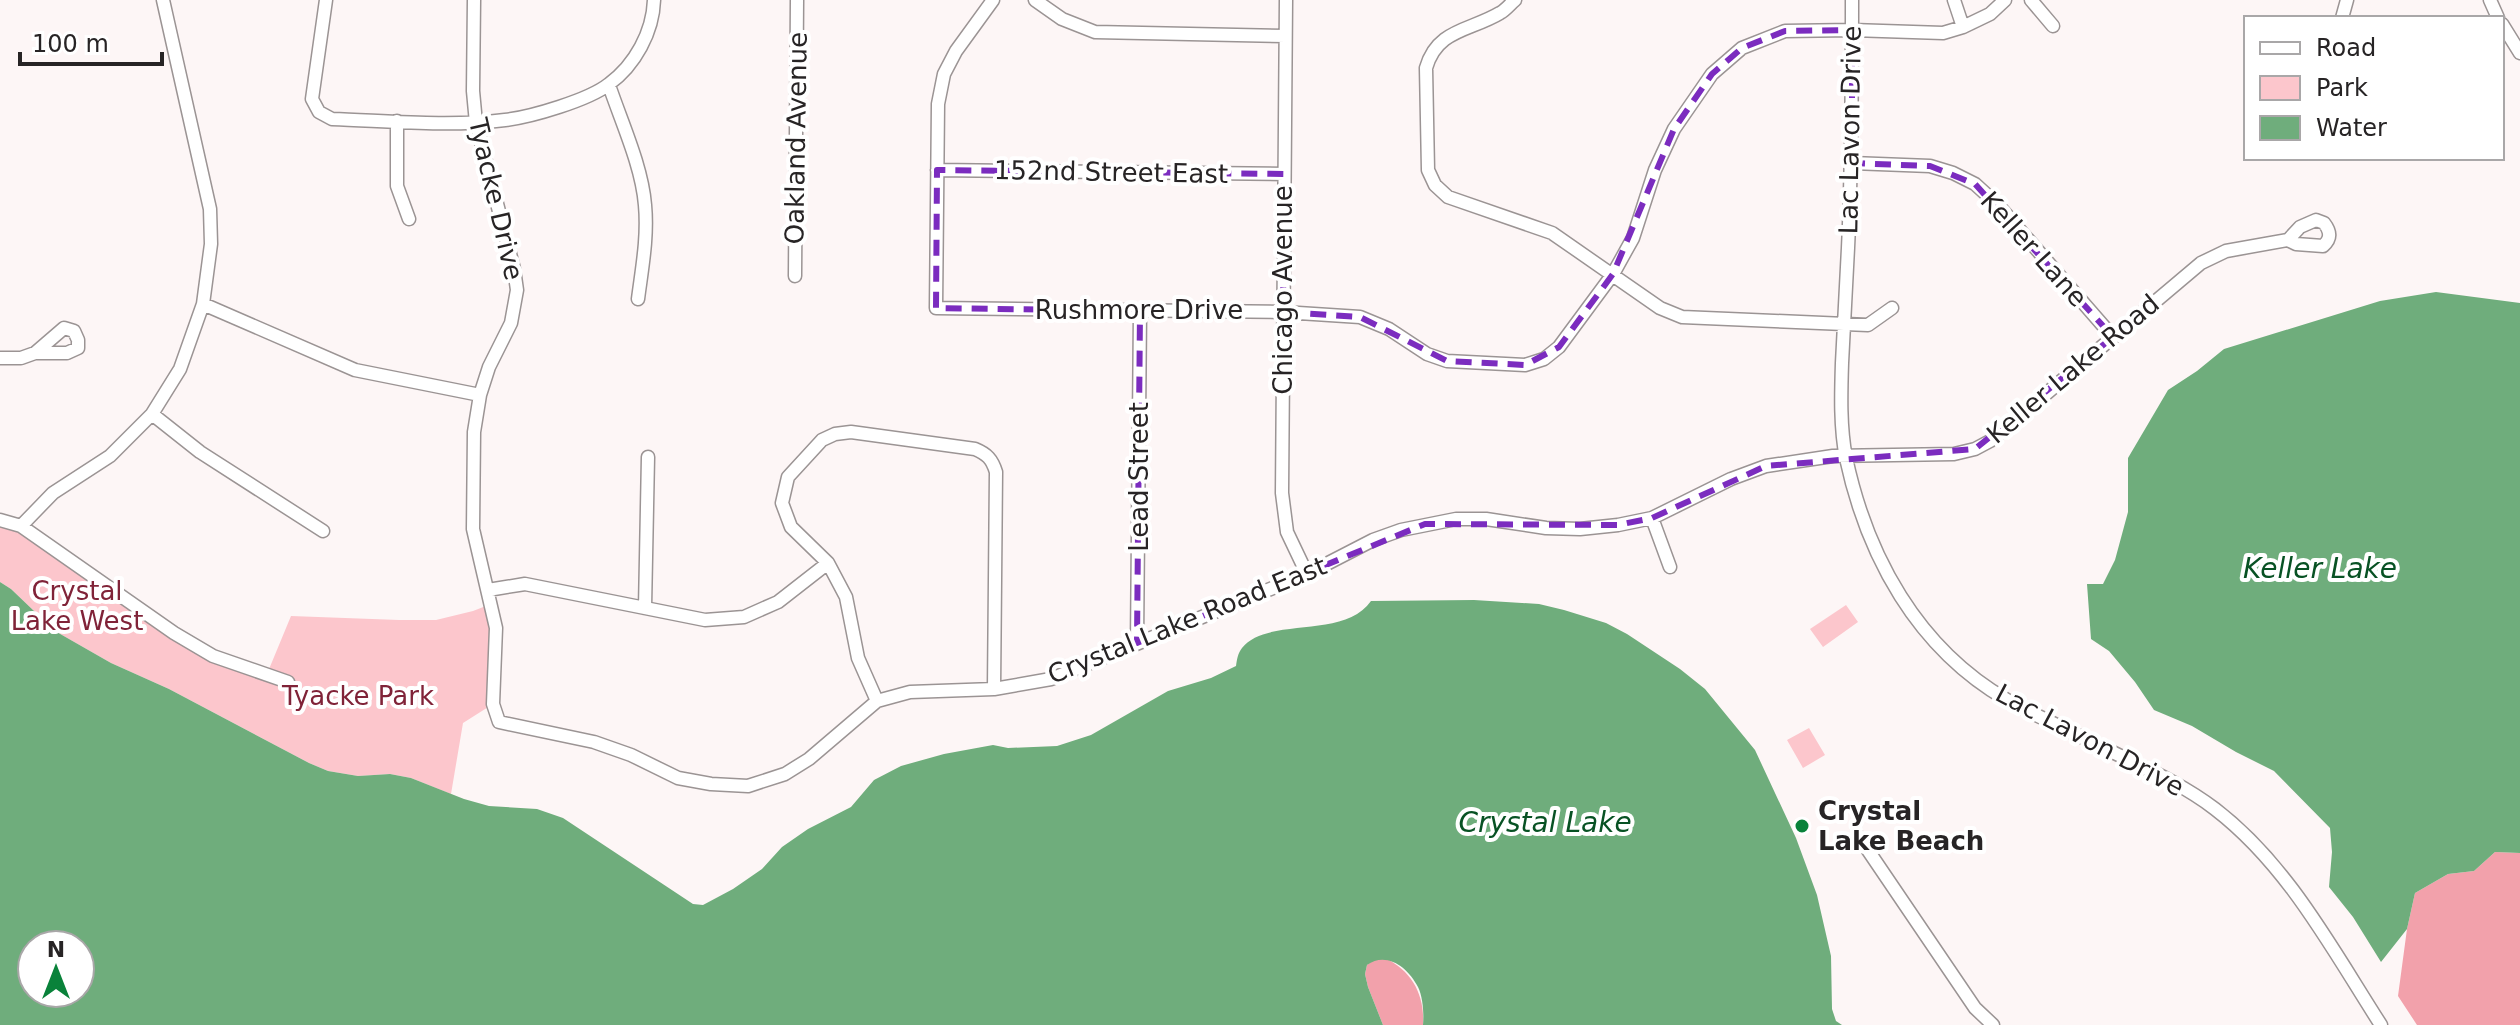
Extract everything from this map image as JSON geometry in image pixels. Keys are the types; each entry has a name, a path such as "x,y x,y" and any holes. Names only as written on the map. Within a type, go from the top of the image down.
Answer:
{"street":[{"path":"21,526 53,493 110,456 152,414 180,369 203,304 211,244 210,209 163,0"},
{"path":"326,0 312,99 319,112 332,119 476,123 509,120 571,102 609,85 639,53 654,13 654,0"},
{"name":"Tyacke Drive","path":"474,0 473,91 476,123 517,290 511,323 489,367 480,395 474,432 473,529 496,628 493,704 499,722"},
{"name":"Oakland Avenue","path":"795,276 797,0"},
{"path":"937,170 938,104 944,74 956,51 993,0"},
{"path":"1035,0 1062,19 1095,32 1285,36"},
{"name":"Chicago Avenue","path":"1286,0 1282,493 1287,532 1307,574"},
{"path":"1515,0 1501,12 1444,39 1430,53 1426,68 1428,170 1435,185 1448,197 1552,233 1660,308 1682,317 1868,325 1892,308"},
{"name":"Lac Lavon Drive","path":"1852,0 1852,163 1842,422 1856,502 1875,551 1900,597 1930,636 1966,670 2005,699 2178,785 2214,808 2242,832 2272,862 2295,892 2381,1025"},
{"path":"1954,0 1963,27"},
{"name":"Rushmore Drive","path":"937,170 936,308 1283,312 1360,317 1389,329 1427,354 1447,361 1525,365 1544,359 1559,347 1613,274 1633,238 1655,170 1674,129 1712,74 1742,48 1785,31 1943,33 1990,14 2005,0"},
{"path":"2031,0 2053,26"},
{"path":"2504,27 2520,53"},
{"path":"609,85 639,174 645,202 646,235 638,299"},
{"path":"397,121 397,186 409,219"},
{"name":"Keller Lane","path":"1852,163 1930,166 1975,184 1998,205 2113,337"},
{"name":"152nd Street East","path":"937,170 1284,174"},
{"name":"Keller Lake Road","path":"1846,455 1954,454 1975,449 1990,441 2201,263 2226,251 2288,240"},
{"path":"203,304 355,370 480,395"},
{"name":"Lead Street","path":"1137,643 1140,311"},
{"path":"0,358 21,358 35,353"},
{"path":"152,414 200,452 323,531"},
{"path":"877,701 858,658 846,597 828,563 791,527 782,503 788,477 822,440 835,434 851,432 969,448 986,454 993,462 996,472 994,689"},
{"name":"Crystal Lake Road East","path":"499,722 594,742 631,755 678,778 748,786 785,774 877,701 910,692 994,689 1051,679 1307,574 1373,540 1425,524 1456,519 1486,519 1546,528 1580,529 1618,525 1652,518 1731,479 1766,466 1846,455"},
{"path":"645,608 648,457"},
{"path":"1652,518 1670,567"},
{"path":"0,520 21,526 174,633 213,656 288,682"},
{"path":"488,590 525,584 705,620 744,617 778,602 828,563"},
{"path":"1859,837 1975,1008 1993,1025"}],"highlighted area":[{"path":"1852,30 1852,163 1930,166 1975,184 2113,337 1975,449 1766,466 1652,518 1618,525 1425,524 1137,643 1140,311 936,308 937,170 1284,174 1283,312 1360,317 1447,361 1525,365 1559,347 1613,274 1674,129 1712,74 1742,48 1785,31"}],"green space":[{"name":"Tyacke Park","path":"0,520 21,526 174,633 267,674 291,616 436,620 491,604 493,704 463,723 451,794 411,778 390,774 358,776 328,771 169,689 111,663 55,631 0,582"},
{"path":"1846,605 1858,622 1823,647 1810,629"},
{"path":"1809,728 1825,755 1803,768 1787,740"}],"shaded area":[{"path":"2495,852 2520,853 2520,1025 2417,1025 2398,996 2415,893 2448,874 2474,871"},
{"path":"1385,958 1403,970 1415,985 1422,1004 1423,1025 1383,1025 1365,974 1367,965 1375,959"}],"water":[{"name":"Keller Lake","path":"2436,292 2520,303 2520,853 2495,852 2474,871 2448,874 2415,893 2407,929 2381,962 2353,917 2329,887 2332,852 2330,828 2274,771 2192,726 2154,710 2109,651 2091,639 2087,584 2103,584 2115,560 2128,512 2128,458 2168,390 2224,349 2380,301"},
{"name":"Crystal Lake","path":"0,582 55,631 111,663 169,689 309,763 328,771 358,776 390,774 411,778 489,806 537,809 563,818 693,904 703,905 762,869 782,847 808,829 851,807 874,780 901,766 993,745 1008,748 1057,746 1091,735 1168,691 1211,678 1236,666 1242,648 1254,638 1343,620 1359,613 1371,601 1474,600 1539,604 1564,610 1606,623 1627,634 1705,689 1755,750 1796,838 1817,895 1831,956 1832,1009 1836,1021 1842,1025 1423,1025 1420,991 1414,980 1396,963 1382,960 1367,965 1365,974 1383,1025 0,1025"}],"place":[{"name":"Crystal Lake Beach","path":"1802,826"}],"park label":[{"name":"Crystal Lake West","path":"77,606"}]}
